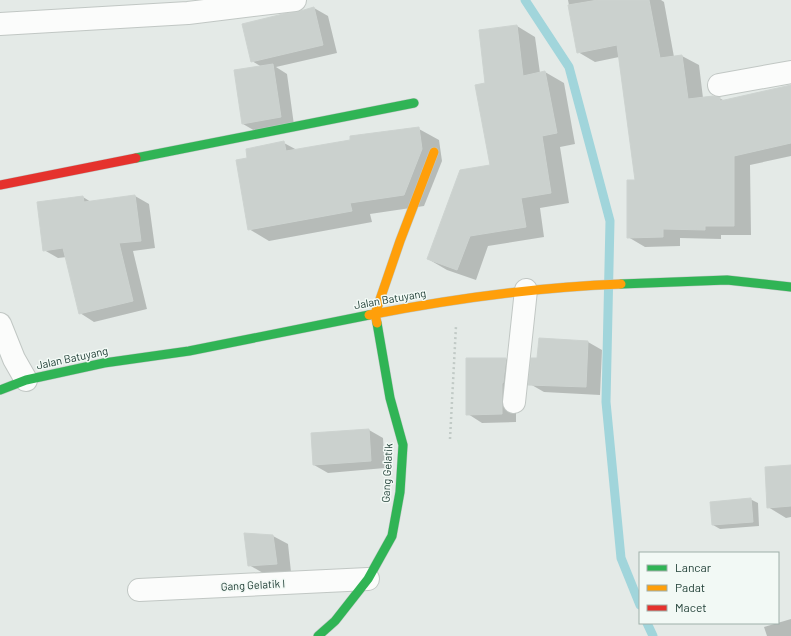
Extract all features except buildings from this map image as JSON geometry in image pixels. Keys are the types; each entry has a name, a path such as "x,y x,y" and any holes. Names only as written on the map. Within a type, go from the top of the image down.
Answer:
{"street":[{"path":"0,24 188,13 294,0"},
{"path":"719,85 791,72"},
{"path":"0,185 414,103"},
{"path":"375,314 400,241 434,152"},
{"name":"Jalan Batuyang","path":"0,390 26,380 104,363 189,351 457,299 526,290 587,285 727,280 791,287"},
{"path":"514,402 526,290"},
{"name":"Gang Gelatik","path":"318,636 335,621 368,579 392,536 400,492 403,445 390,398 375,314"},
{"path":"0,324 14,359 26,380"},
{"name":"Gang Gelatik I","path":"139,590 368,579"}],"path":[{"path":"450,439 457,299"}],"waterway":[{"path":"525,0 569,67 610,221 606,402 621,558 639,603"},
{"path":"647,624 653,636"}],"traffic: fast":[{"path":"136,158 414,103"},
{"path":"621,284 727,280 791,287"},
{"path":"0,390 26,380 104,363 189,351 369,315"},
{"path":"318,636 335,621 368,579 392,536 400,492 403,445 390,398 377,323"}],"traffic: slow":[{"path":"377,323 375,314 400,241 434,152"},
{"path":"369,315 431,304 526,291 621,284"}],"traffic: jam":[{"path":"0,185 136,158"}]}
